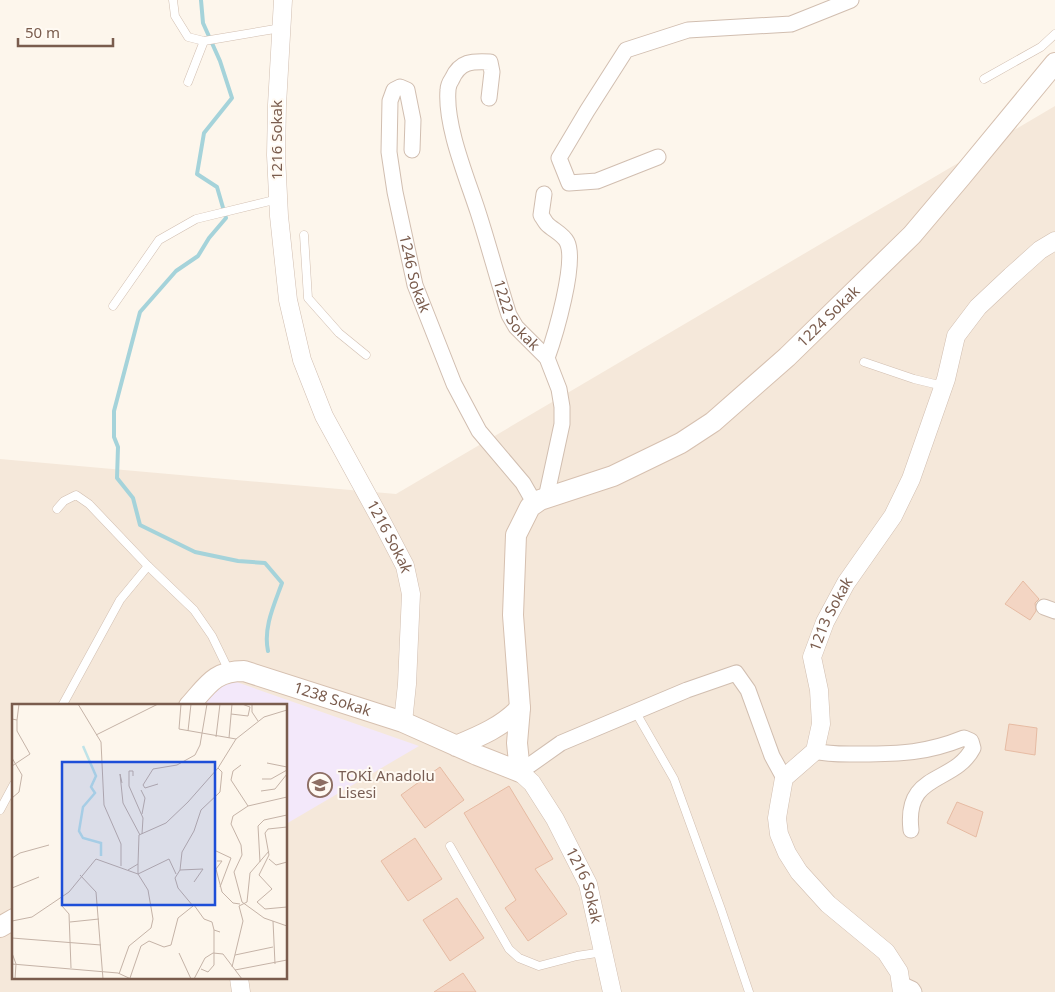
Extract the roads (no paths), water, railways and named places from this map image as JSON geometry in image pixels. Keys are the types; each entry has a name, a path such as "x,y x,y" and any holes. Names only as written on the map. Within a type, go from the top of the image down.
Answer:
{"main road":[{"name":"1224 Sokak","path":"541,501 621,472 681,443 713,422 787,357 912,235 1055,63"},
{"name":"1222 Sokak","path":"520,772 517,743 520,708 513,615 514,555 516,535 530,507 541,501"},
{"name":"1238 Sokak","path":"229,671 244,671 262,676 403,722"},
{"path":"191,704 213,679 229,671"},
{"path":"456,746 484,735 509,719 520,708"},
{"name":"1216 Sokak","path":"403,722 520,772"},
{"path":"0,927 12,920"}],"street":[{"name":"1216 Sokak","path":"283,0 277,104 276,155 278,199 298,299 302,360 324,416 405,566 411,594 407,684 403,722"},
{"path":"658,157 597,181 569,183 559,158 626,50 688,30 791,24 851,0"},
{"name":"1222 Sokak","path":"489,98 492,72 490,62 474,61 461,66 454,73 448,88 450,116 461,165 510,315 516,327 547,358 560,389 562,424 541,501"},
{"name":"1246 Sokak","path":"412,150 413,120 407,90 400,87 394,90 390,101 389,152 395,192 415,284 454,384 479,431 523,483 541,501"},
{"path":"544,194 540,215 547,224 567,241 570,253 563,300 555,335 547,358"},
{"name":"1213 Sokak","path":"815,751 822,724 819,690 812,657 825,622 846,583 896,508 911,479 943,386 956,336 978,308 1040,250 1055,241"},
{"path":"520,772 562,743 687,690 736,674 748,690 772,756 784,778 777,818 778,834 787,853 799,872 828,904 886,952 899,972 906,989"},
{"path":"784,778 815,751 829,754 905,754 927,750 964,738 971,741 973,748 968,757 924,787 914,797 909,815 911,830"},
{"name":"1216 Sokak","path":"520,772 532,783 556,819 588,884 612,992"}],"lane":[{"path":"173,0 175,16 188,37 204,41 281,28"},
{"path":"984,79 1042,48 1055,34"},
{"path":"188,82 204,41"},
{"path":"113,306 159,240 196,219 278,199"},
{"path":"304,235 298,299 366,355"},
{"path":"864,362 914,379 943,386"},
{"path":"57,509 64,501 76,495 89,504 148,566 194,610 212,636 229,671"},
{"path":"63,704 120,600 148,566"},
{"path":"635,711 674,780 749,992"},
{"path":"0,810 12,788"},
{"path":"450,846 509,949 519,958 539,966 577,956 603,952"}],"waterway":[{"path":"201,0 203,23 220,61 232,98 204,133 197,174 217,187 226,218 209,238 198,256 176,271 140,312 114,411 114,437 118,447 117,478 133,498 140,525 195,552 238,561 265,563 282,583 268,625 268,651"}],"place":[{"name":"TOKİ Anadolu Lisesi","path":"320,785"}]}
